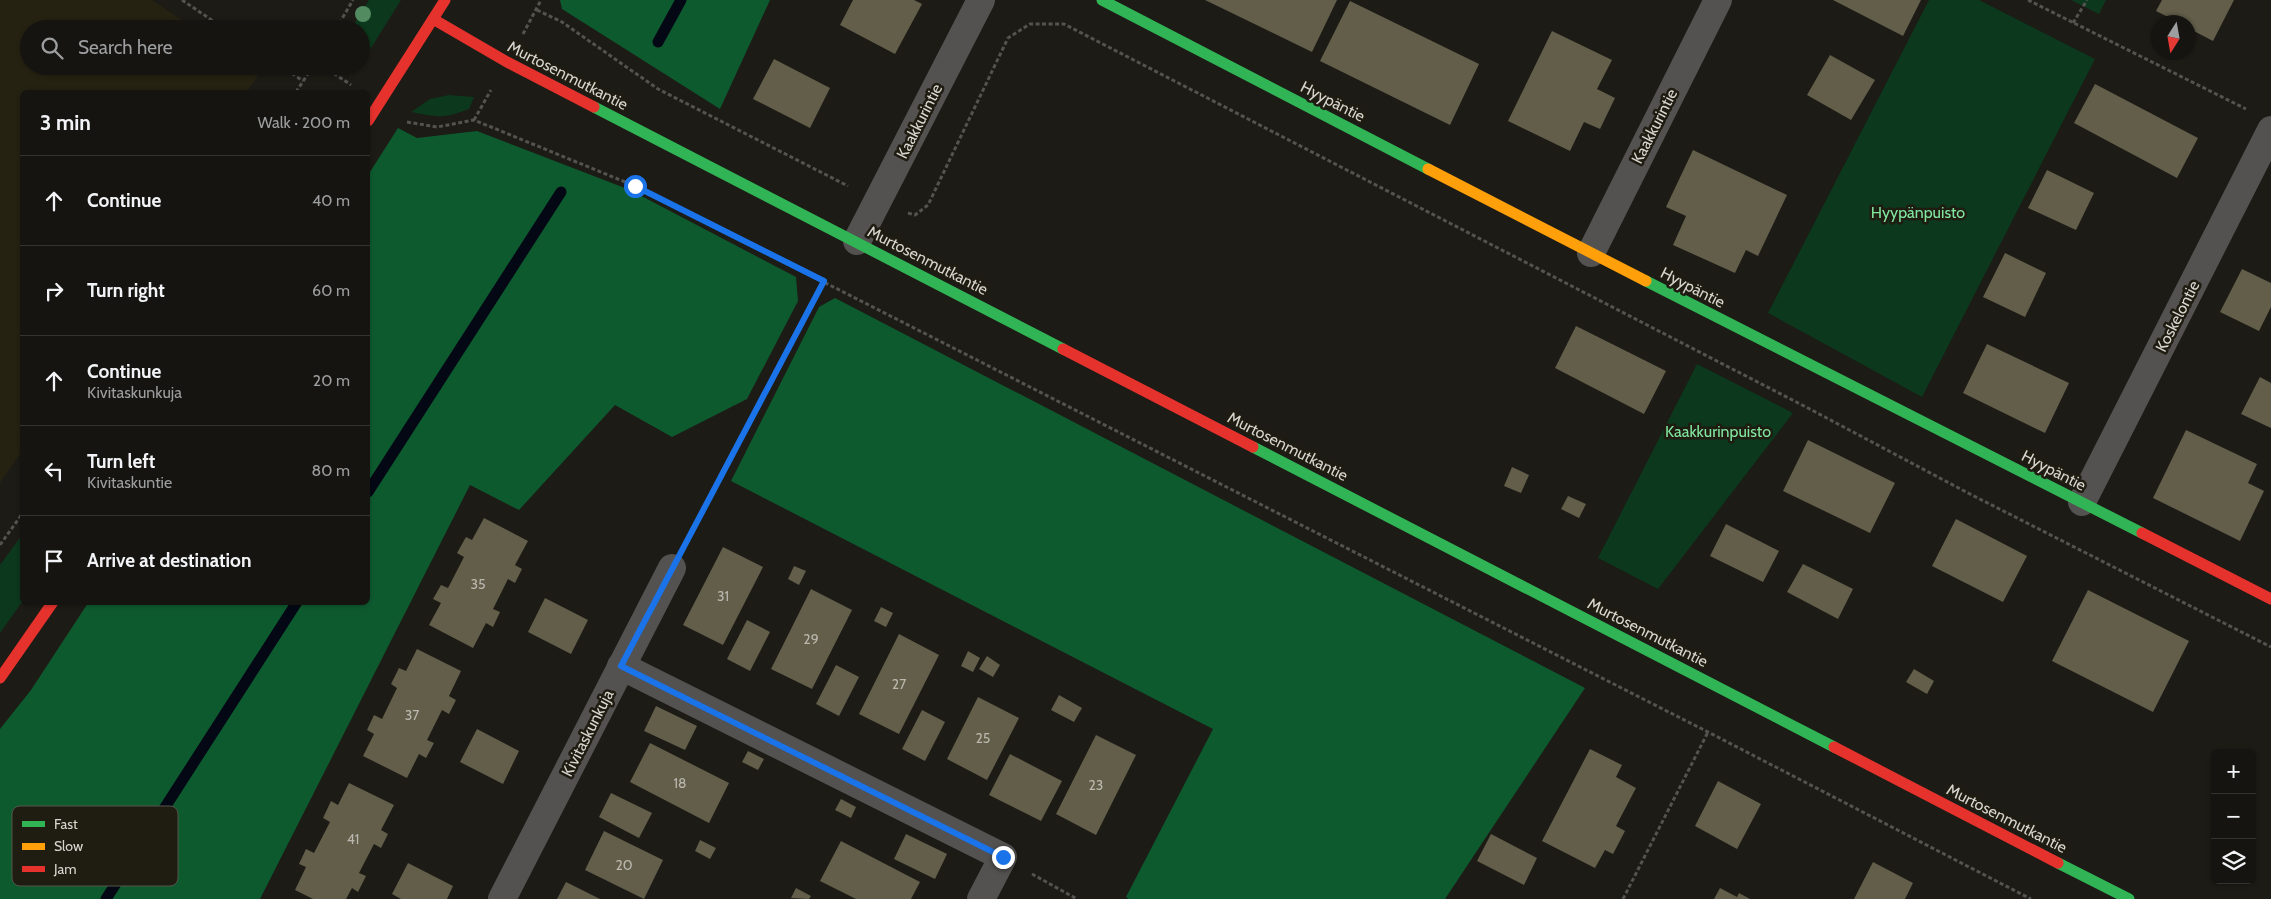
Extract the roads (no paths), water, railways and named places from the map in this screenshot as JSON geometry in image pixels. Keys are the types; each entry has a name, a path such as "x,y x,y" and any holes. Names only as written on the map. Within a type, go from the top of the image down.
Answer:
{"street":[{"path":"370,118 445,0"},
{"name":"Kaakkurintie","path":"857,241 981,0"},
{"name":"Hyypäntie","path":"1102,0 1591,253 2271,599"},
{"name":"Kaakkurintie","path":"1591,253 1718,0"},
{"name":"Murtosenmutkantie","path":"433,19 507,62 2129,899"},
{"name":"Koskelontie","path":"2082,502 2263,122"},
{"name":"Kivitaskunkuja","path":"502,899 672,568"},
{"path":"0,678 51,605"},
{"path":"621,666 1003,857 981,899"}],"waterway":[{"path":"658,42 681,0"},
{"path":"370,489 561,192"},
{"path":"166,806 295,605"},
{"path":"106,899 114,886"}],"park label":[{"name":"Hyypänpuisto","path":"1918,212"},
{"name":"Kaakkurinpuisto","path":"1718,431"}]}
